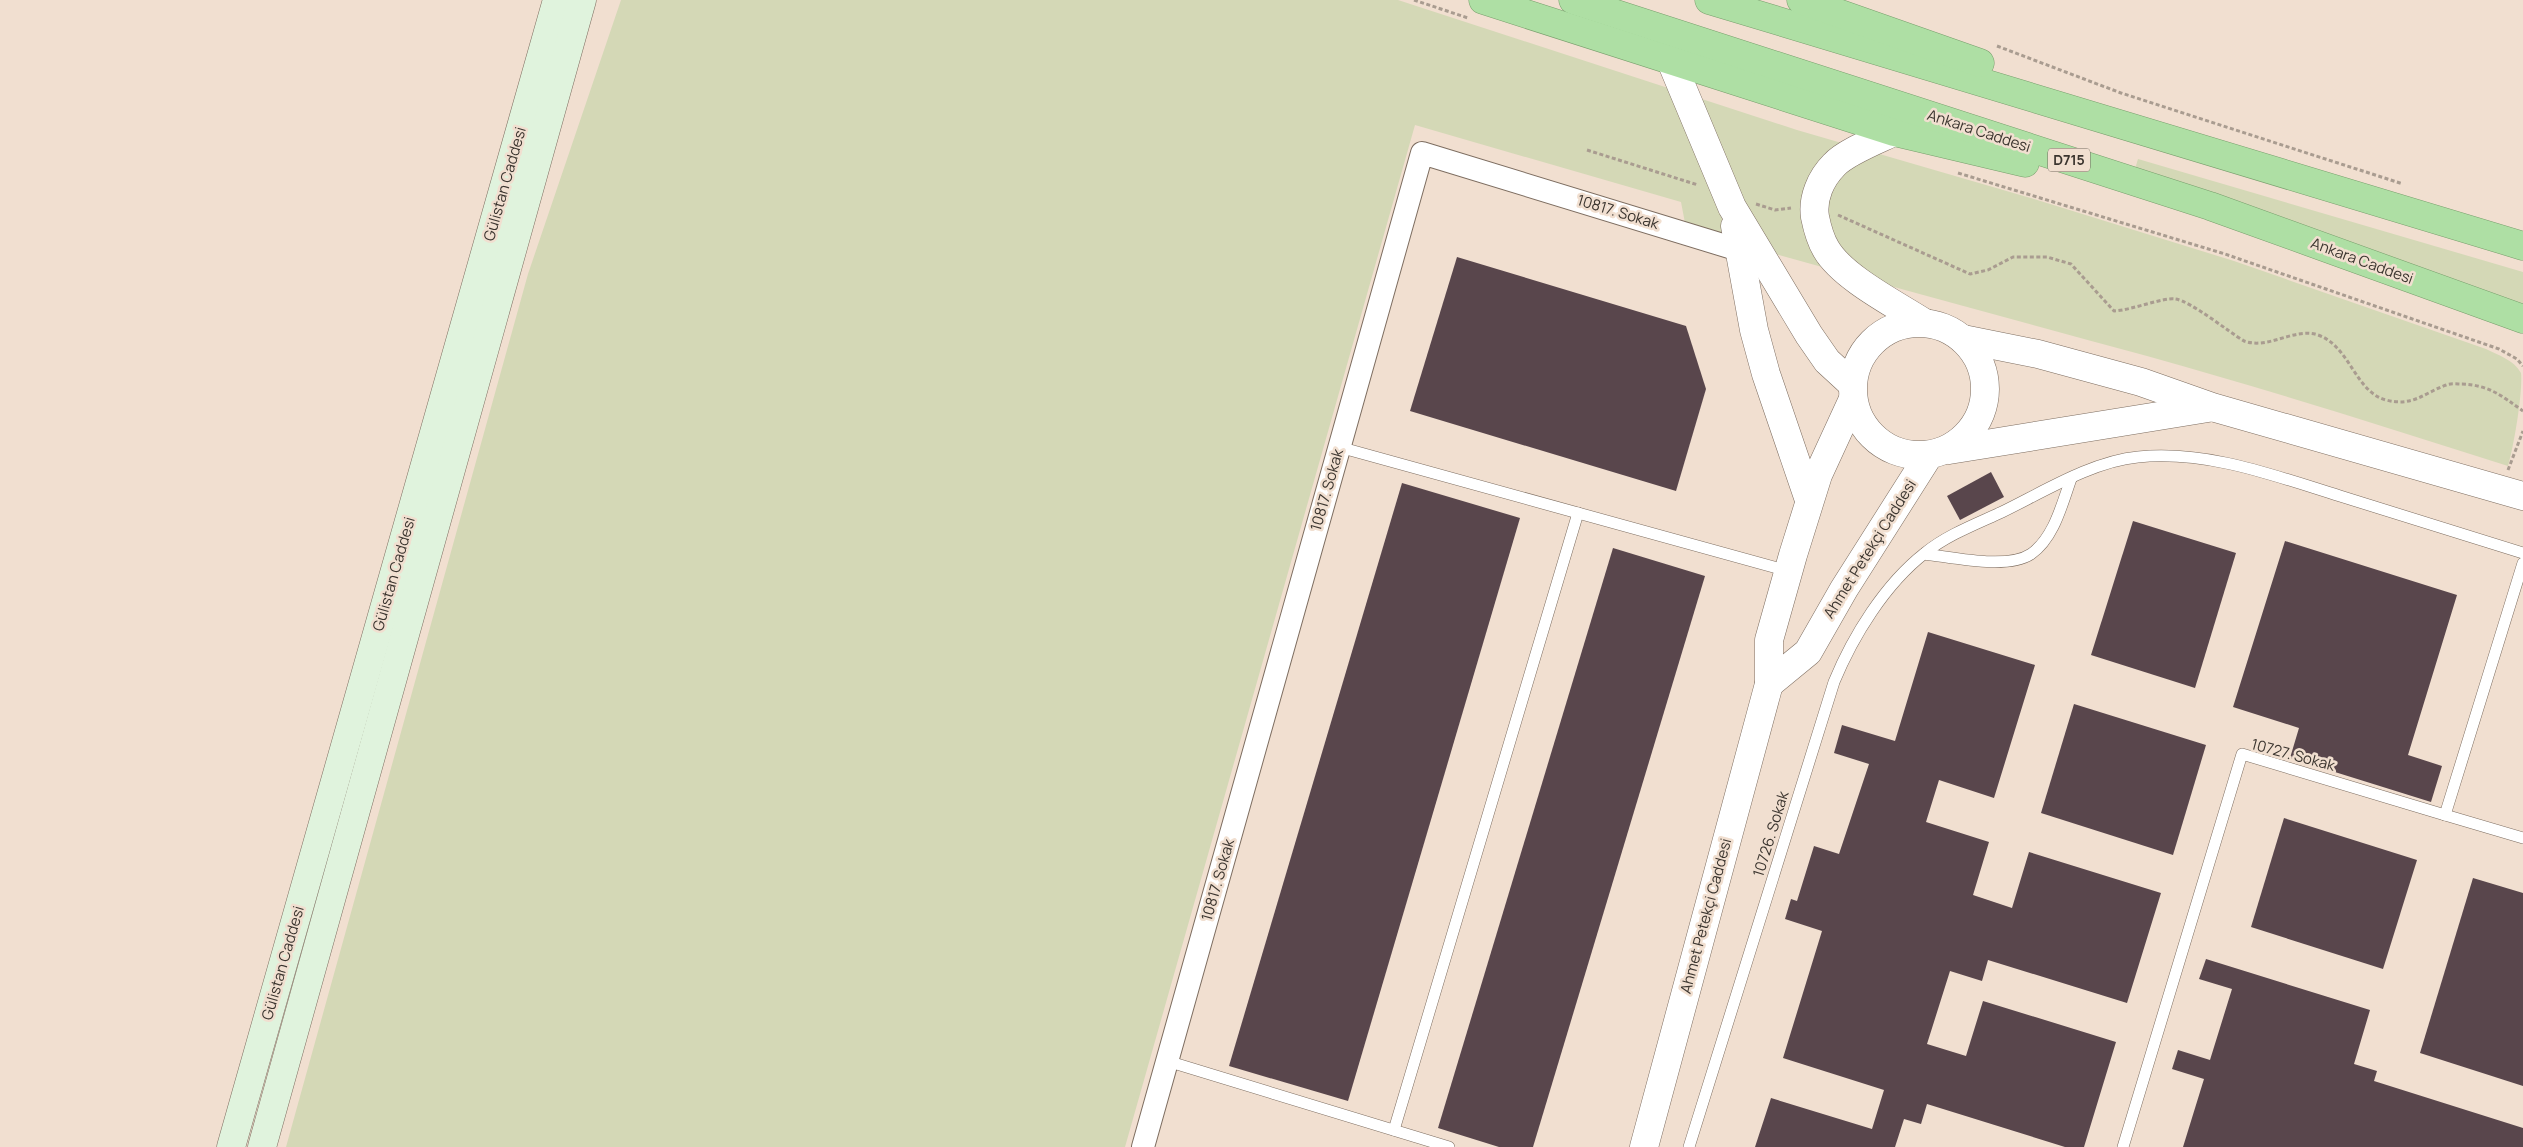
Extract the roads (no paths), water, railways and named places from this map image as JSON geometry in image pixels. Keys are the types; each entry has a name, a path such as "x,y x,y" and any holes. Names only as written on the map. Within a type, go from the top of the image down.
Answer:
{"highway":[{"name":"Ankara Caddesi","path":"1573,0 2210,206 2523,319"},
{"path":"1709,0 2523,246"},
{"path":"1801,0 2316,182"},
{"path":"1476,9 1672,61 1894,132 2210,206"}],"main road":[{"name":"Gülistan Caddesi","path":"231,1147 557,0"},
{"name":"Gülistan Caddesi","path":"262,1147 582,0"}],"street":[{"path":"1672,61 1729,200 1813,342 1853,392 1864,427 1874,438 1900,453 1937,453 2212,407"},
{"path":"1894,132 1834,164 1821,182 1813,205 1817,228 1826,250 1841,266 1866,286 1923,322 1951,330 1963,339 1980,364 1984,378 1984,400 1977,422 1968,434 1937,453"},
{"name":"10817. Sokak","path":"1143,1147 1422,153 1739,250"},
{"path":"1729,200 1754,330 1766,374 1810,500"},
{"path":"1853,392 1860,356 1875,339 1894,327 1923,322"},
{"path":"1963,339 2038,354 2141,382 2212,407 2511,493"},
{"name":"Ahmet Petekçi Caddesi","path":"1644,1147 1769,684 1769,640 1818,475 1853,392"},
{"name":"Ahmet Petekçi Caddesi","path":"1769,684 1808,652 1844,589 1937,453"}],"lane":[{"path":"1339,447 1789,571"},
{"name":"10726. Sokak","path":"1689,1147 1834,682 1845,656 1873,611 1924,554 1972,526 2110,462 2137,457 2171,456 2239,466 2272,475 2523,552"},
{"path":"1924,554 1985,561 2011,561 2031,554 2048,536 2071,479"},
{"path":"1394,1130 1578,513"},
{"path":"2523,562 2446,815 2523,838"},
{"name":"10727. Sokak","path":"2123,1147 2242,754 2446,815"},
{"path":"1167,1062 1449,1147"}]}
